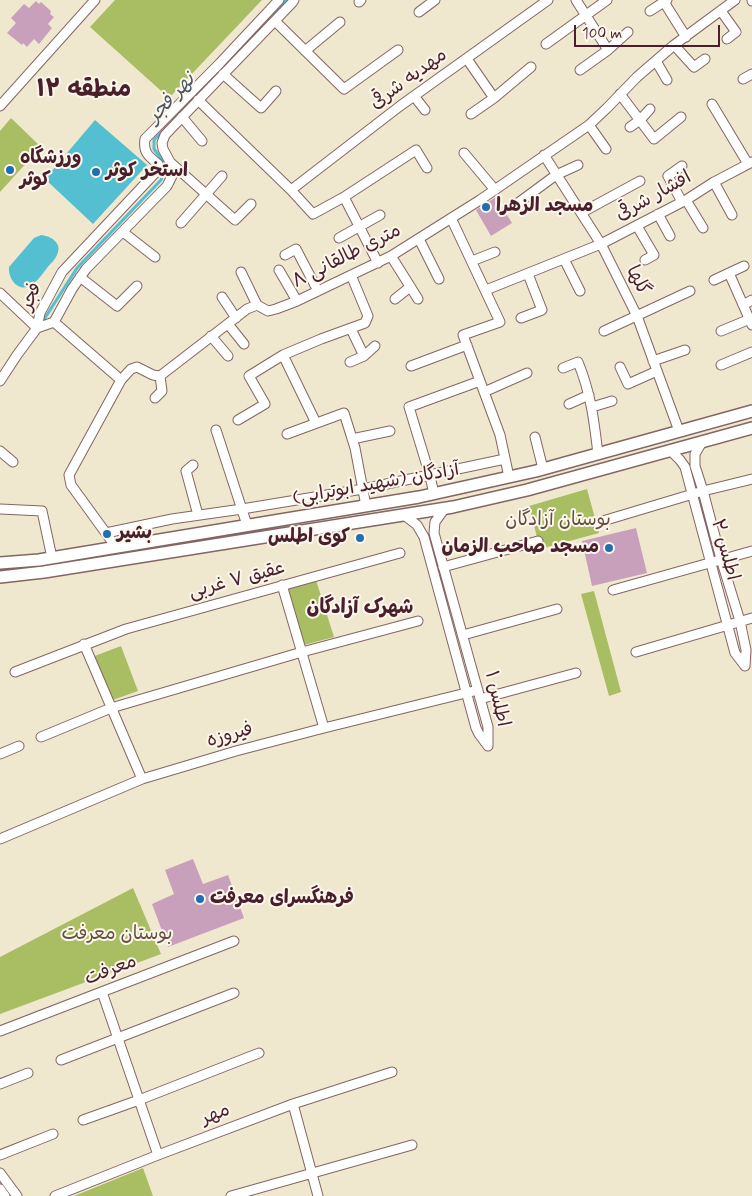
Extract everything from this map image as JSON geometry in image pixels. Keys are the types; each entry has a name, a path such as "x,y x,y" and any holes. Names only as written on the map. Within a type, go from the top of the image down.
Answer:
{"main road":[{"name":"آزادگان (شهید ابوترابی)","path":"0,563 52,558 434,494 539,470 752,411"},
{"name":"آزادگان (شهید ابوترابی)","path":"0,577 44,572 445,508 540,486 752,428"},
{"path":"539,470 540,486"}],"street":[{"path":"0,106 95,0"},
{"name":"فجر","path":"280,0 146,139 144,146 148,155 158,164 158,170 62,272 40,313 38,328 54,322 72,289 86,269 167,186 173,174 170,162 163,149 162,143 165,135 294,0"},
{"path":"419,12 435,0"},
{"name":"مهدیه شرقی","path":"291,190 414,96 548,0"},
{"path":"576,0 608,50"},
{"path":"546,44 607,0"},
{"path":"650,11 666,1 686,37"},
{"name":"۸ متری طالقانی","path":"257,305 268,311 276,310 378,263 419,239 495,190 589,125 637,77 674,45 721,11 730,1"},
{"path":"721,11 736,32 727,39"},
{"path":"275,21 344,89 398,50"},
{"path":"305,50 340,22"},
{"path":"580,70 608,50 628,32"},
{"path":"674,45 694,66 705,60"},
{"path":"466,58 494,98"},
{"path":"656,61 667,80"},
{"path":"471,114 531,68"},
{"path":"223,74 261,108 276,91"},
{"path":"743,79 752,74"},
{"path":"620,94 654,139 681,117"},
{"path":"414,96 425,110"},
{"path":"198,100 291,190 313,214 344,197 416,150 427,168"},
{"path":"712,104 750,163"},
{"path":"630,127 650,109"},
{"path":"182,117 202,141"},
{"path":"589,125 606,149"},
{"path":"464,153 495,190"},
{"name":"گلها","path":"544,155 601,244 636,316 679,431"},
{"path":"170,162 235,220 251,204"},
{"name":"افشار شرقی","path":"486,290 601,244 684,201 750,163"},
{"path":"518,203 556,175 578,165"},
{"path":"682,166 668,176 703,228"},
{"path":"181,223 222,176"},
{"path":"581,213 640,181"},
{"path":"714,182 732,215"},
{"path":"344,197 378,263"},
{"path":"658,214 670,236"},
{"path":"339,238 380,215"},
{"path":"450,218 500,322 464,335 500,435 510,477"},
{"path":"637,226 654,254 645,260"},
{"path":"123,232 155,257"},
{"path":"419,239 439,279"},
{"path":"285,255 296,249 318,291"},
{"path":"472,261 495,252"},
{"path":"391,256 418,299"},
{"path":"564,259 580,291"},
{"path":"714,280 744,266"},
{"path":"279,270 297,301"},
{"path":"116,547 71,485 68,475 120,380 131,369 138,367 153,375 160,376 247,309 257,305 241,272"},
{"path":"721,332 751,322 729,273"},
{"path":"521,318 542,310 528,274"},
{"path":"238,420 264,404 249,376 283,355 365,323 368,316 351,275"},
{"path":"80,277 117,306 137,286"},
{"path":"395,299 410,288"},
{"path":"604,331 690,290"},
{"path":"0,293 38,328 0,381"},
{"path":"222,297 236,318"},
{"path":"743,305 752,300"},
{"path":"54,322 120,380"},
{"path":"228,324 244,344"},
{"path":"351,329 364,356"},
{"path":"211,336 228,356"},
{"path":"411,366 467,345"},
{"path":"350,362 364,356 375,346"},
{"path":"653,361 685,350"},
{"path":"722,365 752,352"},
{"path":"283,355 316,423"},
{"path":"563,368 578,362 584,376 592,407 598,454"},
{"path":"620,367 628,384 657,371"},
{"path":"484,392 526,373"},
{"path":"155,398 162,391 160,376"},
{"path":"434,494 409,407 480,381"},
{"path":"569,404 589,395"},
{"path":"592,407 612,401"},
{"path":"287,434 344,413 352,439 366,506"},
{"path":"216,430 247,525"},
{"path":"352,439 390,431"},
{"path":"535,438 539,470"},
{"name":"اطلس ۲","path":"670,450 685,467 735,653 745,666 746,650 740,621 695,466 695,454 702,442"},
{"path":"0,451 13,462"},
{"path":"106,533 172,519 363,489 506,459"},
{"path":"192,465 186,471 198,515"},
{"path":"596,523 692,494 752,479"},
{"name":"اطلس ۱","path":"404,515 417,525 424,537 476,728 488,746 488,727 434,533 435,522 445,508"},
{"path":"0,509 42,511 52,558"},
{"path":"443,567 538,541"},
{"path":"612,590 752,551"},
{"name":"عقیق ۷ غربی","path":"15,672 126,628 400,553"},
{"path":"282,585 324,728"},
{"path":"463,635 557,609"},
{"path":"636,652 752,618"},
{"path":"41,737 111,708 302,652 418,621"},
{"path":"84,644 142,779"},
{"name":"فیروزه","path":"0,839 142,779 236,751 466,693 479,695 576,672"},
{"path":"0,754 19,746"},
{"name":"معرفت","path":"0,1031 234,941"},
{"path":"102,992 158,1155"},
{"path":"61,1060 234,993"},
{"path":"83,1120 259,1053"},
{"name":"مهر","path":"55,1196 293,1104 392,1072"},
{"path":"0,1084 28,1073"},
{"path":"293,1104 318,1196"},
{"path":"0,1155 53,1134"},
{"path":"231,1196 412,1145"},
{"path":"0,1173 17,1196"},
{"path":"0,1189 5,1196"}],"green space":[{"path":"115,0 262,0 169,98 90,27"},
{"name":"ورزشگاه کوثر","path":"11,118 41,147 0,192 0,131"},
{"name":"بوستان آزادگان","path":"587,489 599,533 540,549 529,506"},
{"path":"316,580 334,637 304,645 288,589"},
{"path":"594,591 621,692 609,696 581,594"},
{"path":"121,646 138,691 110,701 92,657"},
{"name":"بوستان معرفت","path":"133,888 161,954 0,1014 0,957"},
{"path":"143,1168 153,1196 74,1196"}],"water":[{"name":"استخر کوثر","path":"95,120 147,165 93,224 45,179"},
{"path":"41,235 55,241 58,247 57,255 34,283 24,288 20,287 13,281 9,267 34,238"}],"building":[{"path":"36,1 39,4 41,2 51,11 50,14 54,17 48,24 52,28 39,44 34,39 27,47 7,33 16,23 11,18 24,4 29,8"},
{"name":"مسجد الزهرا","path":"496,197 512,223 491,236 476,210"},
{"name":"مسجد صاحب الزمان","path":"636,528 647,573 592,586 582,541"},
{"name":"فرهنگسرای معرفت","path":"193,859 203,884 228,875 244,918 168,947 152,904 174,894 165,870"}],"waterway":[{"name":"نهر فجر","path":"43,321 77,268 161,180 165,170 162,160 154,149 154,140 286,0"}],"place":[{"name":"ورزشگاه کوثر","path":"10,170"},
{"name":"استخر کوثر","path":"96,172"},
{"name":"مسجد الزهرا","path":"486,207"},
{"name":"بشیر","path":"107,534"},
{"name":"کوی اطلس","path":"360,538"},
{"name":"مسجد صاحب الزمان","path":"609,548"},
{"name":"فرهنگسرای معرفت","path":"200,899"}],"district":[{"name":"منطقه ۱۲","path":"84,91"},
{"name":"شهرک آزادگان","path":"360,609"}]}
